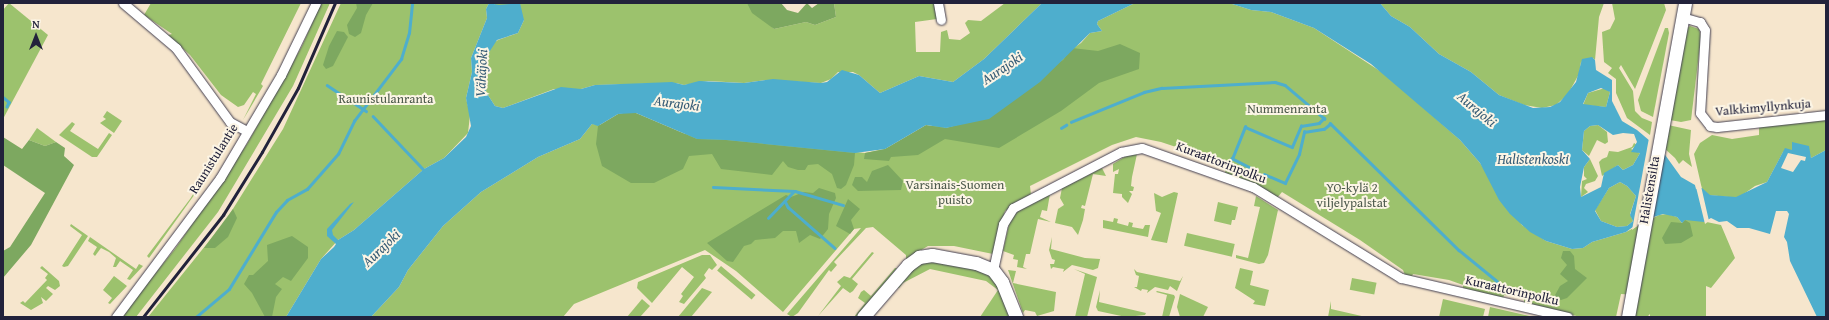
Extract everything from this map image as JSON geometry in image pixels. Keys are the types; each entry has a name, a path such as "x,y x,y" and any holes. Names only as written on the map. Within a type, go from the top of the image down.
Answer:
{"street":[{"name":"Raunistulantie","path":"116,317 220,178 281,75 316,3"},
{"path":"938,3 941,20"},
{"name":"Halistensilta","path":"1628,317 1685,3"},
{"path":"124,4 176,48 230,122 247,131"},
{"name":"Valkkimyllynkuja","path":"1682,17 1700,22 1704,30 1700,112 1710,126 1826,115"},
{"name":"Kuraattorinpolku","path":"993,270 1003,224 1013,208 1121,152 1142,148 1253,187 1401,278 1568,317"},
{"path":"863,317 908,264 919,258 938,255 976,263 993,270 1002,282 1016,317"}],"green space":[{"path":"9,3 48,35 3,119 3,10"},
{"path":"151,3 301,3 261,84 263,86 243,120 256,94 253,92 244,105 238,107 221,95 190,55 168,35 172,34 144,15"},
{"path":"321,3 330,3 293,86 218,212 136,317 120,317 175,249 247,144 302,46"},
{"name":"Raunistulanranta","path":"341,3 489,3 486,9 487,18 471,58 472,72 466,98 470,115 468,133 444,158 424,169 354,230 338,240 321,259 286,317 148,317 226,220 283,129"},
{"path":"356,3 373,3 366,15 361,33 355,37 349,34 347,25 357,8"},
{"path":"495,3 747,3 774,29 806,22 815,25 836,17 834,3 936,3 937,19 915,22 916,52 940,52 941,32 947,30 949,39 960,40 970,33 965,23 968,20 981,21 1005,3 1042,3 984,59 953,82 919,76 880,93 859,75 853,72 838,72 831,79 821,83 766,80 744,83 708,81 684,85 676,83 595,85 581,89 554,89 503,108 495,106 486,92 488,54 492,44 498,40 518,33 524,20 513,18 497,28 491,28"},
{"path":"747,3 781,3 787,10 798,13 807,3 812,8 819,3 834,3 836,17 815,25 806,22 774,29 752,13"},
{"name":"Nummenranta","path":"1135,3 1229,3 1251,10 1271,12 1314,28 1386,75 1460,140 1480,163 1522,225 1546,241 1572,249 1583,248 1592,242 1626,232 1659,215 1667,214 1677,217 1682,223 1684,220 1697,220 1721,225 1735,258 1711,288 1706,286 1706,317 1650,317 1650,314 1647,317 1635,317 1637,295 1621,294 1616,317 1581,317 1524,304 1524,297 1504,295 1503,299 1463,290 1463,285 1449,280 1413,274 1412,276 1405,275 1403,270 1360,240 1282,192 1277,198 1225,173 1227,164 1161,142 1136,137 1112,145 1030,186 1031,195 1005,211 993,254 954,246 928,246 906,259 906,255 873,227 866,228 834,262 837,265 831,272 829,270 798,313 792,317 787,314 861,228 854,229 783,312 736,271 705,250 574,304 563,317 371,317 399,287 408,270 443,226 481,192 538,157 580,139 592,124 865,153 885,149 936,124 946,128 961,124 1081,43 1090,33 1102,31 1097,24 1098,21"},
{"path":"1380,3 1604,3 1599,17 1595,60 1593,58 1581,62 1579,74 1568,94 1556,105 1542,108 1524,105 1499,95 1471,72 1439,54 1410,27 1391,16"},
{"path":"1612,3 1664,3 1666,10 1635,89 1621,65 1619,68 1633,91 1635,111 1642,118 1652,122 1650,135 1627,118 1616,93 1616,79 1608,73 1612,68 1604,62 1602,32 1610,29 1615,19"},
{"path":"1690,26 1699,29 1701,37 1691,120 1681,122 1670,120 1686,29"},
{"path":"1665,28 1668,28 1669,33 1653,117 1641,111 1638,100"},
{"path":"337,31 344,32 348,37 333,66 326,69 323,65 329,46"},
{"path":"1120,44 1140,53 1139,69 1099,83 1061,111 999,148 945,139 918,155 891,157 889,161 864,159 865,153 885,149 926,125 946,128 969,122 1063,60 1072,48 1098,51"},
{"path":"1605,88 1610,92 1606,107 1583,105 1588,93"},
{"path":"107,111 122,121 114,133 100,123 106,119 103,117"},
{"path":"628,112 636,113 697,139 726,140 855,153 854,165 846,185 841,189 837,188 832,174 818,164 808,165 805,170 798,170 788,167 783,161 772,175 721,169 712,154 689,156 683,169 654,183 631,183 602,166 596,144 598,126 618,114"},
{"path":"1826,120 1826,150 1811,158 1808,150 1793,145 1792,150 1783,152 1767,182 1755,186 1738,198 1709,195 1702,189 1694,154 1700,143 1712,135 1732,139 1759,135 1759,125"},
{"path":"72,122 75,124 70,131 98,149 109,133 112,135 97,157 92,157 59,135"},
{"path":"1598,125 1607,132 1608,142 1605,144 1597,140 1589,156 1582,150 1584,131 1590,126"},
{"path":"1668,125 1691,130 1689,154 1692,167 1683,160 1679,164 1664,148"},
{"path":"37,128 56,142 45,146 29,140"},
{"path":"233,132 215,166 149,258 147,256 190,199"},
{"path":"3,137 22,149 29,140 45,146 56,142 65,148 64,156 74,165 31,245 3,278 3,251 10,247 45,193 3,165"},
{"path":"1634,143 1637,145 1631,149 1640,153 1633,165 1623,170 1618,165 1602,176 1599,162 1607,157 1609,151 1618,152 1632,147"},
{"path":"1137,154 1131,186 1134,187 1133,191 1129,191 1132,194 1128,203 1122,197 1122,194 1113,193 1115,174 1118,174 1119,169 1113,172 1113,164 1126,156"},
{"path":"1590,159 1598,176 1595,181 1586,184 1584,188 1588,192 1581,197 1582,181 1587,179 1584,176 1584,167"},
{"path":"888,165 903,181 901,190 858,191 852,185 855,177 862,177 867,182 872,171"},
{"path":"1102,168 1106,176 1093,174 1085,206 1082,205 1081,208 1085,209 1078,235 1072,227 1055,223 1058,209 1064,205 1060,198 1062,188"},
{"path":"1620,182 1627,186 1636,196 1630,214 1633,221 1627,226 1617,227 1601,221 1595,210 1609,188"},
{"path":"819,188 835,193 836,198 829,214 828,229 820,239 810,235 799,243 796,231 783,231 775,238 755,240 751,244 744,246 733,262 727,261 707,243 786,195 791,197 804,192 813,193"},
{"path":"1174,192 1178,193 1167,243 1151,240 1161,213 1156,211 1154,193 1162,197"},
{"path":"1050,194 1047,211 1042,210 1040,217 1051,222 1038,219 1030,254 1026,254 1023,267 1027,269 1017,267 1018,260 1013,259 1014,255 1003,251 1010,220 1019,210"},
{"path":"1256,196 1278,210 1268,255 1264,263 1259,264 1236,258 1236,255 1248,258 1260,207 1254,206"},
{"path":"848,199 860,209 851,220 854,229 850,234 836,226"},
{"path":"1218,202 1238,207 1235,220 1232,220 1231,225 1214,221"},
{"path":"233,209 237,218 228,237 215,248 204,248"},
{"path":"1114,218 1118,219 1117,223 1128,226 1129,222 1133,223 1132,227 1143,229 1145,225 1150,225 1148,237 1103,228 1103,220 1113,222"},
{"path":"1685,220 1690,223 1693,236 1681,243 1665,244 1662,238 1671,222 1682,223"},
{"path":"71,224 88,236 68,266 64,267 62,266 82,235 70,226"},
{"path":"1187,233 1235,244 1232,257 1184,246"},
{"path":"292,236 308,247 308,258 291,281 283,277 275,284 282,289 276,297 272,317 265,317 252,293 244,284 249,275 253,275 268,261 267,245"},
{"path":"90,237 136,269 139,264 143,266 130,280 127,279 133,270 120,261 116,267 113,267 116,258 101,248 95,256 93,254 97,247 88,241"},
{"path":"1052,237 1051,249 1085,258 1100,259 1103,246 1098,268 1093,270 1072,265 1063,272 1064,269 1053,267 1051,269 1050,264 1054,264 1055,260 1052,259 1049,250"},
{"path":"1563,251 1570,251 1574,256 1575,269 1587,278 1567,298 1561,300 1554,297 1560,286 1568,281 1560,274 1567,265 1561,258"},
{"path":"872,252 874,253 852,279 858,284 853,291 850,293 843,288 818,316 841,286 837,282 844,276 850,278"},
{"path":"702,255 710,255 717,265 712,270 709,268 704,275 706,278 684,304 679,302 683,296 681,294 694,277 682,267 652,303 637,288 638,282"},
{"path":"929,260 978,269 990,275 996,284 1010,317 980,317 998,290 986,281 930,269 903,283 899,288 896,287 916,265"},
{"path":"42,266 59,281 60,286 55,290 48,286 46,288 53,294 46,301 41,297 43,303 31,310 20,303 23,301 25,303 47,280 45,278 48,274 40,268"},
{"path":"721,266 755,295 752,300 717,271"},
{"path":"895,268 897,268 858,317 854,317 865,303 858,298 861,292 864,290 871,296"},
{"path":"1240,268 1253,271 1250,285 1269,290 1265,306 1253,304 1255,301 1235,288"},
{"path":"1074,269 1097,277 1087,317 1075,317 1085,274"},
{"path":"1134,269 1137,272 1180,281 1183,276 1177,291 1170,286 1168,290 1155,287 1147,293 1148,290 1142,289 1141,291 1134,287 1137,287 1139,276 1136,275"},
{"path":"1008,270 1016,271 1013,283 1056,292 1054,311 1037,316 1035,312 1025,310 1023,313"},
{"path":"114,276 127,286 110,304 108,303 112,298 103,290"},
{"path":"1352,278 1377,283 1374,295 1350,290"},
{"path":"702,288 712,292 691,317 678,317"},
{"path":"1100,290 1099,302 1146,313 1145,315 1126,317 1098,311 1096,307"},
{"path":"1156,292 1174,295 1175,297 1169,317 1162,317 1167,295"},
{"path":"1180,294 1208,307 1203,317 1180,317 1177,307"},
{"path":"642,299 650,306 640,317 627,317"},
{"path":"1443,299 1485,309 1483,317 1439,317"},
{"path":"1331,301 1331,309 1366,317 1328,317"},
{"path":"1490,307 1534,317 1488,317"}],"water":[{"path":"489,3 499,5 520,3 524,20 518,33 497,40 488,54 486,92 495,106 503,108 561,87 581,89 595,85 672,82 684,85 699,81 744,83 773,79 821,83 827,82 842,70 859,75 880,93 919,76 953,82 984,59 1042,3 1135,3 1098,21 1097,24 1102,31 1090,33 1040,82 989,119 946,128 926,125 885,149 855,153 726,140 697,139 636,113 618,114 598,126 592,124 580,139 538,157 481,192 443,226 408,270 399,287 371,317 286,317 321,259 336,244 327,236 327,229 350,204 354,202 332,230 333,235 338,240 354,230 424,169 444,158 466,137 471,126 466,98 472,72 471,58 487,18 486,9"},
{"path":"1229,3 1380,3 1391,16 1410,27 1439,54 1471,72 1499,95 1533,108 1550,107 1560,102 1576,82 1582,59 1592,57 1595,60 1596,70 1612,80 1612,101 1622,121 1637,130 1663,152 1681,177 1695,185 1696,189 1702,188 1710,195 1736,197 1767,182 1785,148 1792,150 1792,142 1809,146 1811,158 1826,150 1826,317 1817,317 1790,261 1787,242 1784,237 1789,214 1787,211 1776,211 1770,234 1749,228 1737,228 1727,221 1719,222 1711,218 1704,222 1685,220 1682,223 1677,217 1663,214 1641,221 1626,232 1592,242 1583,248 1572,249 1546,241 1530,232 1510,214 1499,200 1480,163 1460,140 1371,64 1314,28 1271,12 1251,10","holes":["1601,88 1610,92 1606,107 1583,104 1588,93","1598,125 1613,135 1623,133 1634,134 1637,142 1631,152 1640,153 1633,165 1623,170 1618,165 1604,173 1601,187 1581,197 1580,187 1584,167 1590,159 1582,150 1584,131 1590,126","1788,153 1806,157 1805,161 1801,160 1793,172 1781,168","1620,182 1627,186 1636,196 1630,215 1633,221 1627,226 1617,227 1601,221 1595,211 1609,188"]}],"pier":[{"path":"1649,138 1664,150 1641,223 1632,230"},
{"path":"1695,183 1698,187 1701,186 1709,221 1705,224"}],"waterway":[{"path":"196,317 229,289 276,212 287,200 307,189 338,154 354,121 401,59 409,33 412,3"},
{"path":"1071,122 1144,92 1162,88 1275,82 1285,85 1325,119"},
{"path":"327,85 366,111"},
{"path":"3,97 9,102 7,107"},
{"path":"373,116 425,171"},
{"path":"1256,171 1232,159 1245,127 1292,147 1301,126 1319,123 1324,118"},
{"path":"1330,123 1459,250 1497,281"},
{"path":"1264,174 1285,183 1299,154 1304,132 1324,129 1330,124"},
{"path":"1061,128 1066,125"},
{"path":"713,187 795,191 843,205"},
{"path":"768,218 794,191"},
{"path":"785,201 788,207 835,248"}],"railway":[{"path":"143,317 223,215 262,152 298,88 335,3"}],"water label":[{"name":"Aurajoki","path":"1002,68"},
{"name":"Vähäjoki","path":"481,73"},
{"name":"Aurajoki","path":"677,103"},
{"name":"Aurajoki","path":"1477,109"},
{"name":"Halistenkoski","path":"1533,159"},
{"name":"Aurajoki","path":"381,248"}],"park label":[{"name":"Varsinais-Suomen puisto","path":"955,194"},
{"name":"YO-kylä 2 viljelypalstat","path":"1352,196"}]}
